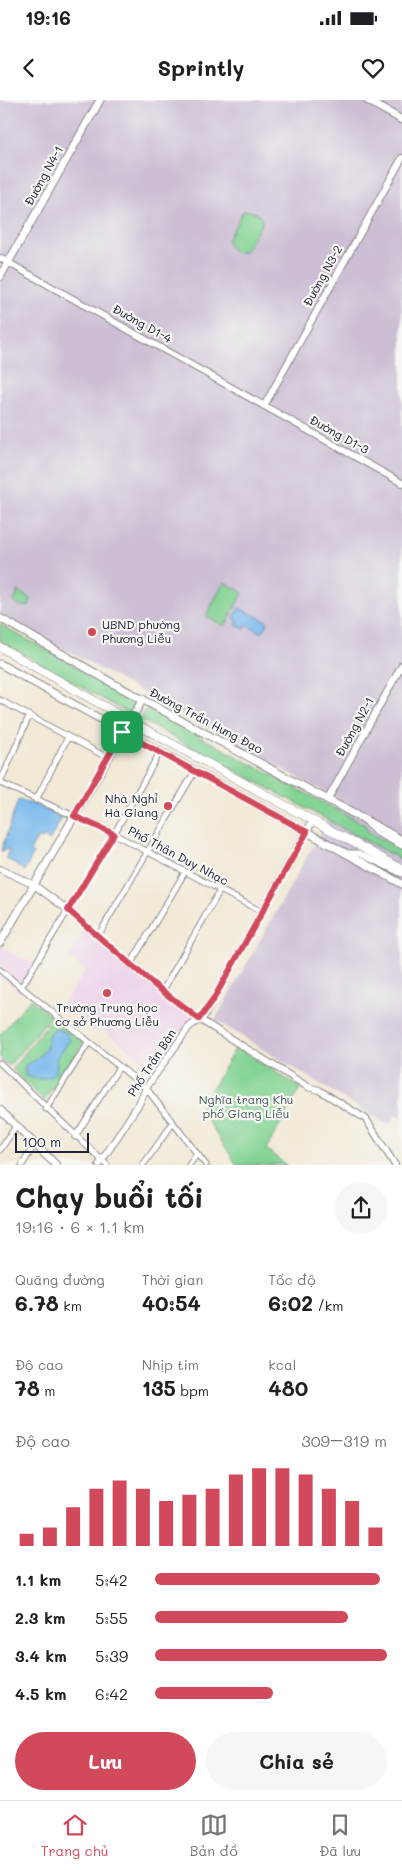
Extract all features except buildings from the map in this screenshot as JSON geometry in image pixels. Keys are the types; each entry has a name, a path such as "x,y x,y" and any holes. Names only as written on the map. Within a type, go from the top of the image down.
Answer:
{"highway":[{"path":"0,647 130,721 402,868"}],"main road":[{"name":"Đường N4-1","path":"0,277 100,100"},
{"path":"367,100 402,120"},
{"name":"Đường Trần Hưng Đạo","path":"0,618 143,699 328,799 398,841"},
{"path":"0,664 402,884"},
{"path":"0,943 143,699"},
{"path":"0,1110 55,1164"}],"street":[{"name":"Đường N3-2","path":"264,406 402,158"},
{"name":"Đường D1-4","path":"0,258 264,406"},
{"name":"Đường D1-3","path":"264,406 402,483"},
{"name":"Đường N2-1","path":"328,799 402,665"},
{"path":"0,700 108,758"},
{"path":"0,783 29,716"},
{"path":"36,800 68,737"},
{"path":"22,986 114,834 160,752"},
{"path":"98,936 195,771"},
{"name":"Phố Thân Duy Nhạc","path":"0,783 114,834 262,912"},
{"name":"Phố Trần Bàn","path":"102,1163 140,1102 146,1088 189,1027 206,1012 313,820"},
{"path":"398,841 402,846"},
{"path":"345,853 358,853 402,874"},
{"path":"0,869 34,886 68,910 162,992 199,1019 308,1087 319,1090 366,1119 395,1165"},
{"path":"130,965 186,872"},
{"path":"162,992 220,890"},
{"path":"0,970 146,1088 206,1165"},
{"path":"46,1109 89,1042"},
{"path":"0,1063 102,1163"},
{"path":"75,1137 119,1067"},
{"path":"143,1165 173,1123"},
{"path":"0,1150 17,1125"},
{"path":"22,1165 35,1144"},
{"path":"189,1165 197,1154"}],"shaded area":[{"path":"0,100 402,100 402,1119 395,1115 389,1126 215,1020 339,800 0,614"},
{"path":"84,929 196,1020 158,1072 102,1029 98,1033 63,1004 85,970 68,957"},
{"path":"0,946 39,967 20,993 0,975"}],"green space":[{"path":"243,211 256,213 262,220 262,223 245,251 236,253 230,248 227,240"},
{"path":"224,582 243,593 225,626 206,616"},
{"path":"17,591 31,599 29,606 21,606 12,601 17,597"},
{"path":"0,624 134,700 136,703 130,713 0,641"},
{"path":"147,708 365,825 369,833 402,850 402,860 141,720 143,712"},
{"path":"30,999 51,1016 9,1066 0,1058 0,1035"},
{"path":"54,1016 84,1042 44,1101 12,1069"},
{"name":"Nghĩa trang Khu phố Giang Liễu","path":"236,1047 301,1088 266,1149 286,1165 237,1165 200,1109"}],"water":[{"path":"239,608 268,622 262,633 247,625 245,629 236,625 238,621 234,618"},
{"path":"18,800 36,805 62,818 49,841 44,836 42,839 38,837 30,851 33,854 25,871 6,858 9,849 1,851"},
{"path":"58,1029 65,1032 70,1040 56,1059 56,1071 48,1078 42,1079 25,1075 25,1065 36,1060 46,1049 49,1033"}],"place":[{"name":"UBND phường Phương Liễu","path":"92,632"},
{"name":"Nhà Nghỉ Hà Giang","path":"168,806"},
{"name":"Trường Trung học cơ sở Phương Liễu","path":"107,993"}],"route":[{"path":"122,732 307,832 204,1016 199,1019 152,983 68,910 114,834 74,816 122,732"}]}
